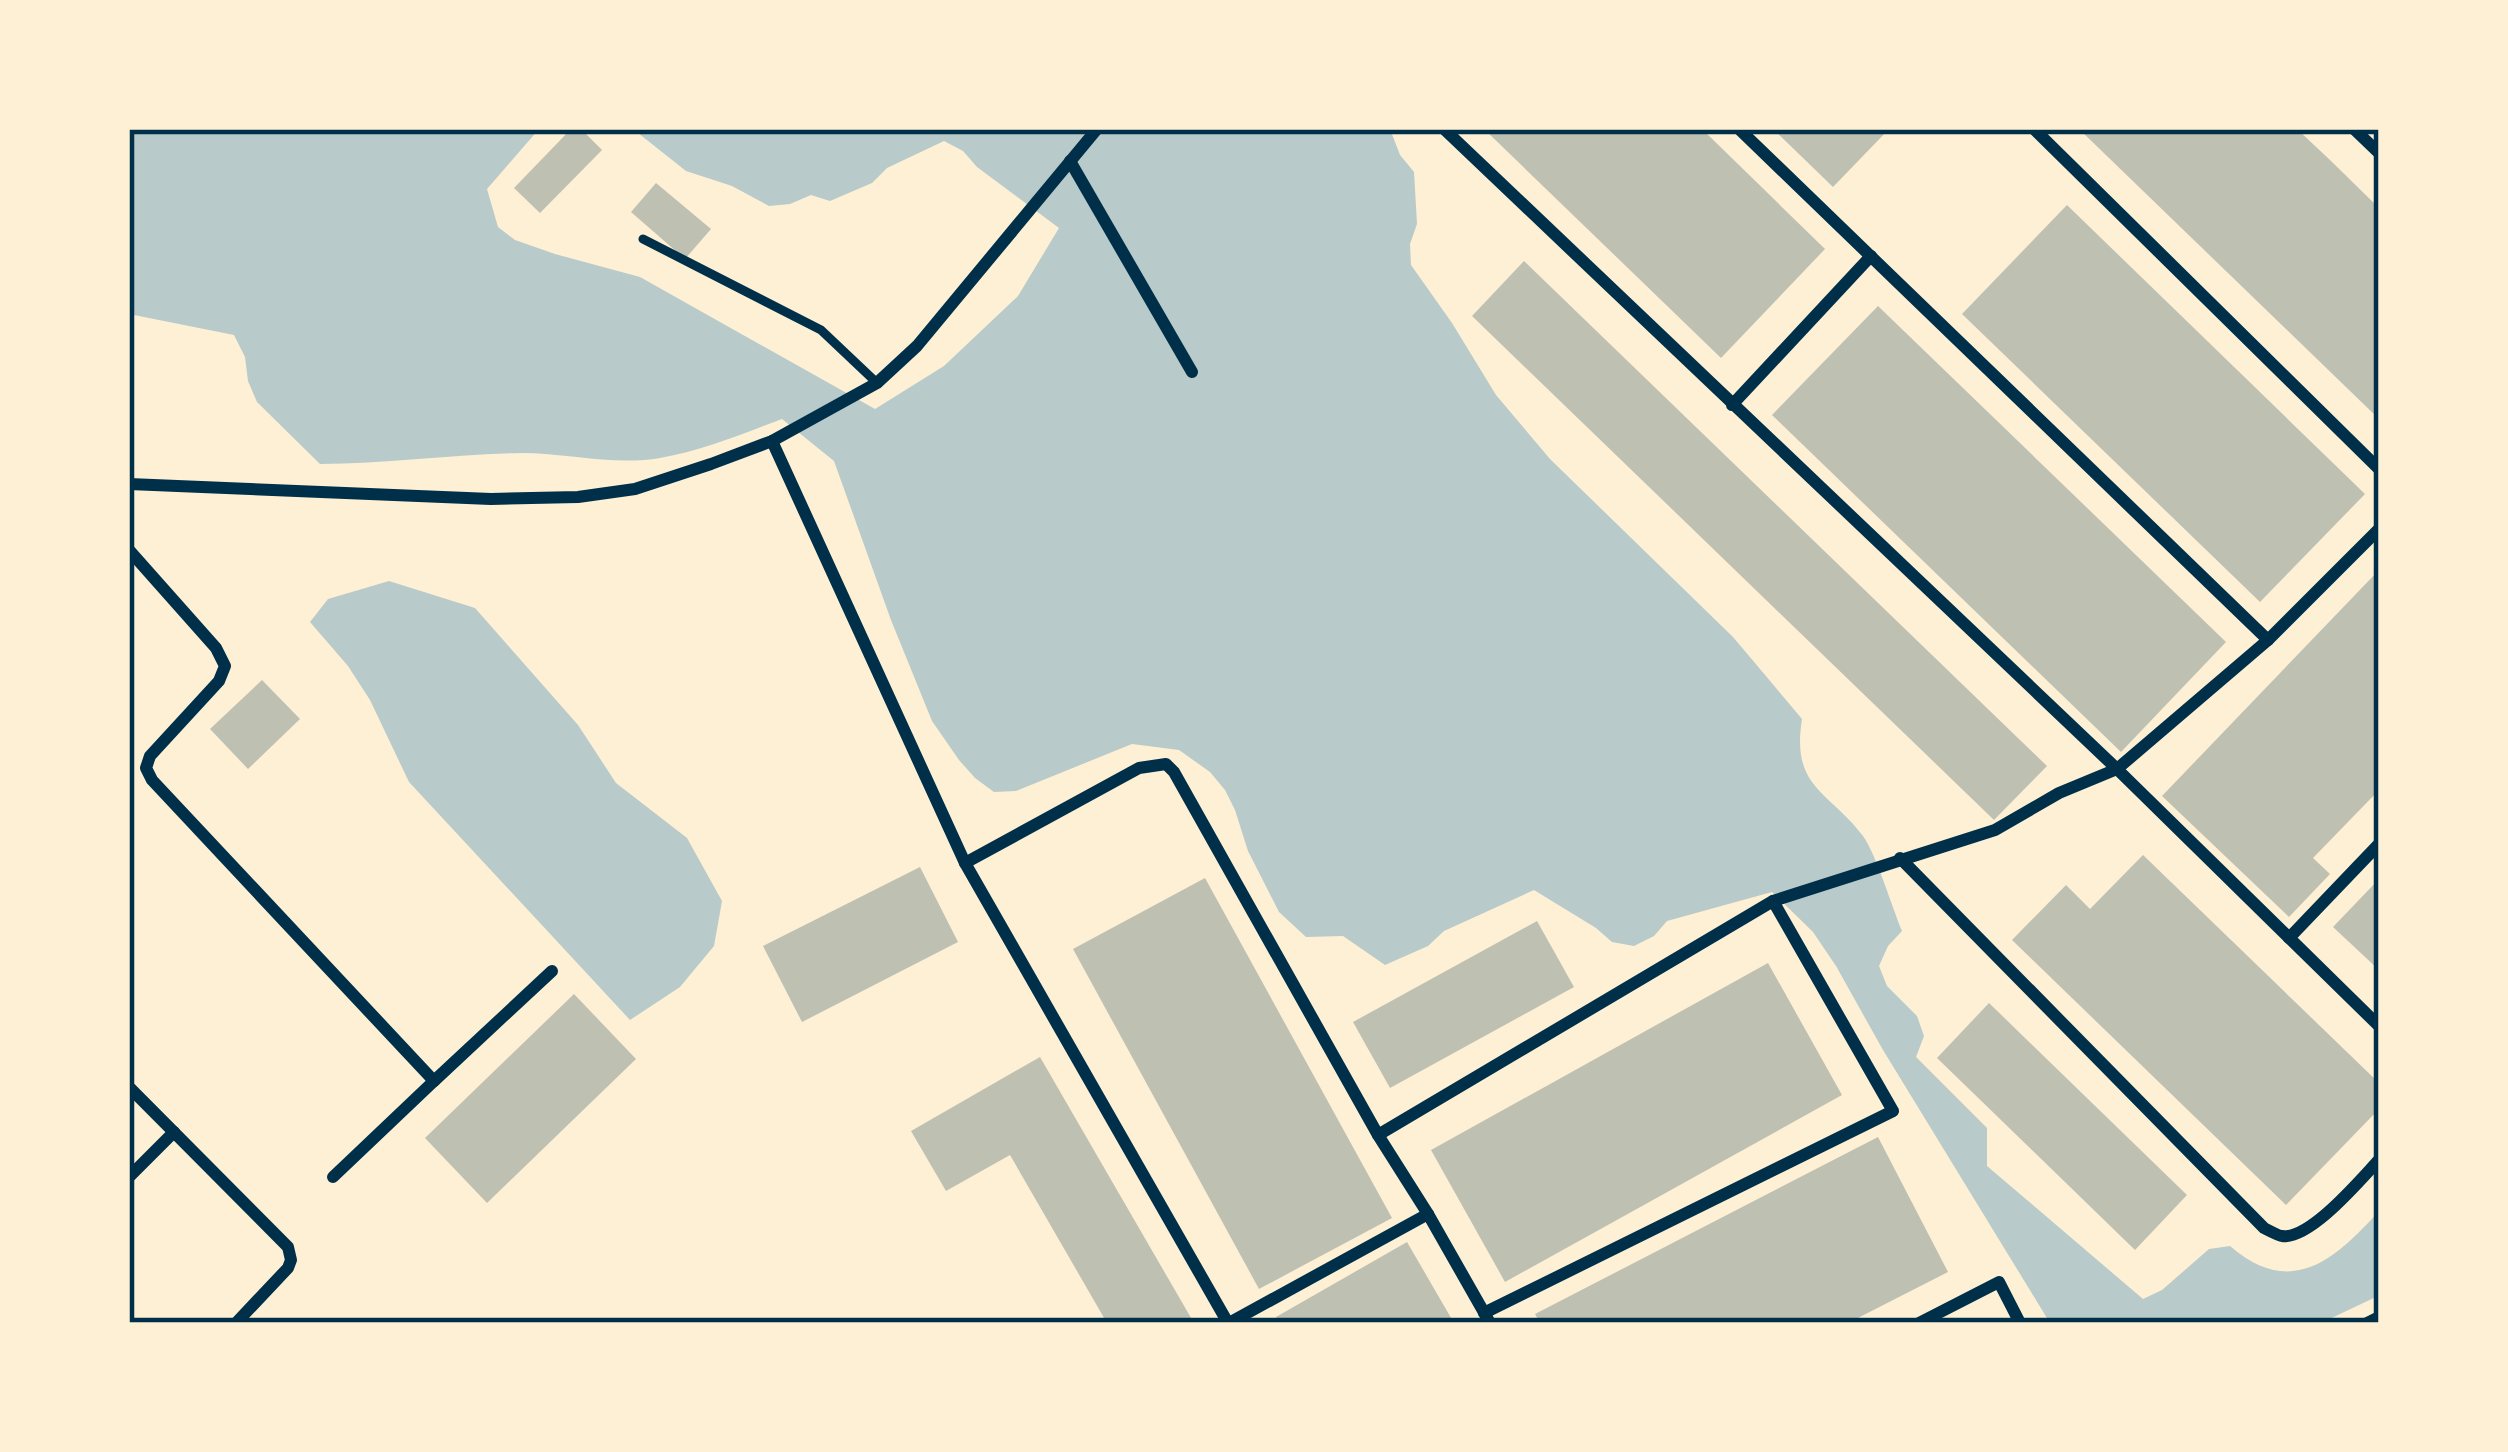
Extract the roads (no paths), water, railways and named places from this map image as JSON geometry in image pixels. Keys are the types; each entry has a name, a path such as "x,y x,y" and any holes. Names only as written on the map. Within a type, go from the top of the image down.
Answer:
{"street":[{"path":"129,484 383,496 578,497 635,489 772,441 877,383 917,346 1097,129"},
{"path":"1444,129 2117,769 2379,1026"},
{"path":"1739,129 2268,640"},
{"path":"2034,129 2379,470"},
{"path":"2354,129 2379,153"},
{"path":"1070,161 1192,372"},
{"path":"1732,405 1870,256"},
{"path":"772,441 965,863 1229,1323 1428,1214"},
{"path":"1378,1135 1773,901 1995,830 2059,793 2117,769 2268,640 2379,529"},
{"path":"129,550 216,648 225,666 219,681 150,756 146,768 152,780 434,1081"},
{"path":"965,863 1139,768 1166,764 1487,1318 1893,1111 1773,901"},
{"path":"2289,938 2379,844"},
{"path":"1900,858 2264,1228 2281,1236 2298,1234 2335,1206 2379,1160"},
{"path":"334,1177 552,970"},
{"path":"129,1087 290,1252 284,1274 236,1323"},
{"path":"129,1177 174,1132"},
{"path":"1919,1323 1999,1282 2020,1323"},
{"path":"2368,1323 2379,1317"}],"lane":[{"path":"643,239 820,330 877,383"}]}
